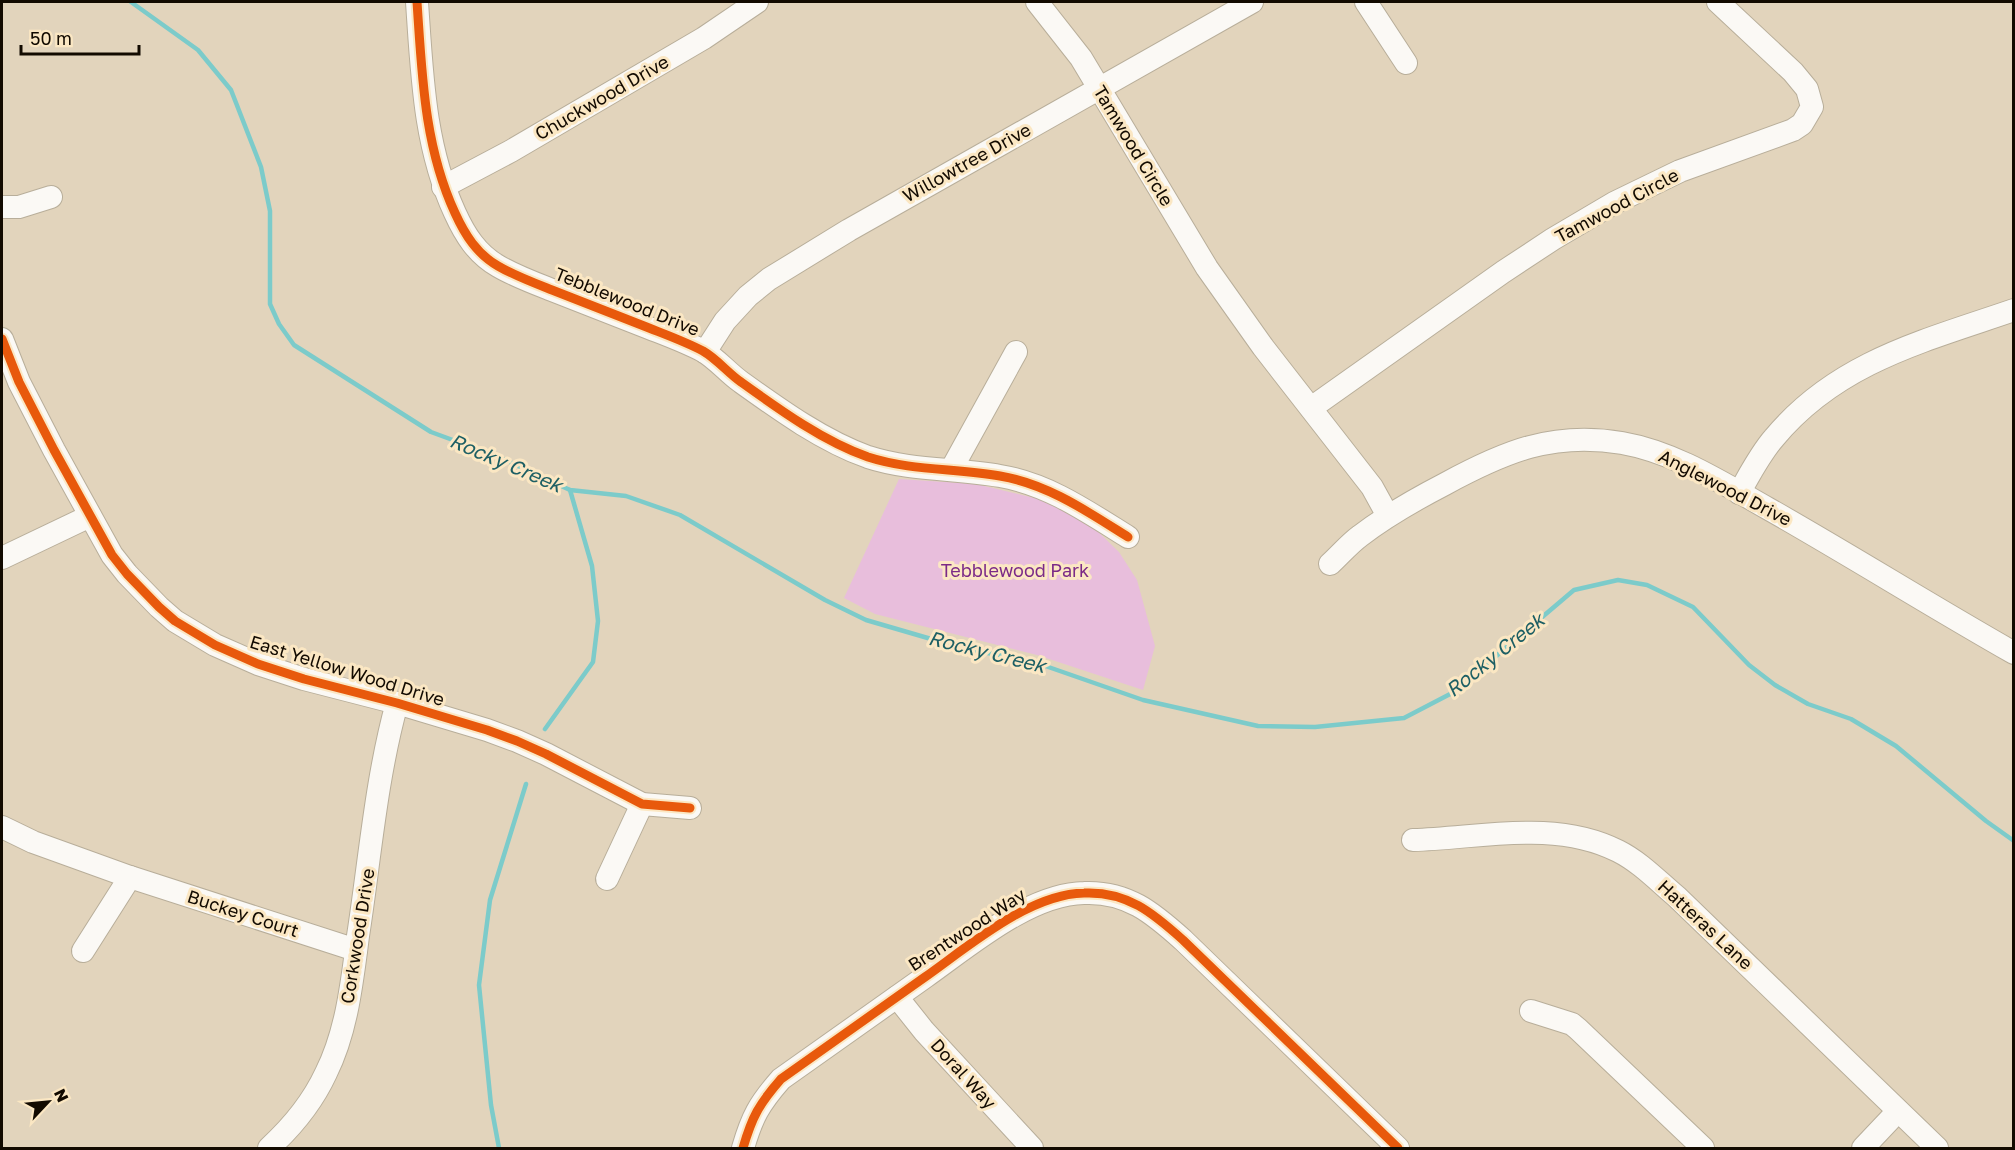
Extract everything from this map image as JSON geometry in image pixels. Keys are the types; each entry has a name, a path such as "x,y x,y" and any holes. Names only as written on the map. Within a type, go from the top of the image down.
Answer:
{"street":[{"name":"Tebblewood Drive","path":"417,2 427,121 443,187 461,226 484,257 499,267 535,283 705,352 739,381 799,421 845,447 894,464 999,475 1036,485 1077,505 1128,537"},
{"name":"Chuckwood Drive","path":"443,187 511,151 704,38 757,2"},
{"name":"Tamwood Circle","path":"1037,2 1081,58 1207,268 1263,347 1372,487 1388,516"},
{"name":"Willowtree Drive","path":"705,352 725,321 748,296 769,279 849,230 1252,2"},
{"path":"1366,2 1406,63"},
{"name":"Tamwood Circle","path":"1311,408 1503,272 1614,203 1680,171 1793,130 1802,124 1812,107 1807,89 1793,72 1718,2"},
{"path":"2,207 19,207 51,197"},
{"path":"1739,493 1761,454 1773,439 1819,394 1839,380 1869,363 1902,349 2013,310"},
{"name":"East Yellow Wood Drive","path":"2,339 19,382 112,555 159,607 186,628 215,645 258,664 487,730 517,741 642,804 690,808"},
{"path":"951,470 1016,352"},
{"name":"Anglewood Drive","path":"1330,564 1358,537 1388,516 1485,463 1508,453 1545,443 1568,440 1621,443 1649,450 1704,473 2013,651"},
{"path":"2,558 90,516"},
{"name":"Corkwood Drive","path":"269,1149 308,1104 328,1070 346,1013 387,740 396,703"},
{"path":"607,879 642,804"},
{"name":"Buckey Court","path":"2,827 33,842 130,877 356,950"},
{"name":"Hatteras Lane","path":"1413,840 1538,832 1580,837 1620,852 1643,867 1677,897 1937,1149"},
{"path":"83,951 130,877"},
{"name":"Brentwood Way","path":"743,1149 756,1110 781,1079 986,934 1040,902 1061,895 1082,892 1114,896 1137,904 1152,913 1183,940 1398,1149"},
{"name":"Doral Way","path":"897,997 924,1031 1032,1149"},
{"path":"1532,1011 1572,1024 1703,1149"},
{"path":"1863,1149 1898,1111"}],"green space":[{"name":"Tebblewood Park","path":"899,479 976,484 1051,502 1088,522 1119,552 1137,580 1155,646 1143,690 1037,655 875,614 844,598"}],"waterway":[{"name":"Rocky Creek","path":"131,2 198,50 231,90 261,167 270,211 270,304 279,324 294,345 431,432 499,457 570,490 626,496 680,515 825,600 866,620 962,648 1034,662 1143,700 1258,726 1315,727 1404,718 1454,692 1574,590 1618,580 1647,585 1693,607 1749,665 1775,685 1808,704 1851,719 1896,746 1986,821 2014,841"},
{"path":"545,729 593,662 598,621 592,566 570,490"},
{"path":"499,1148 491,1105 479,985 490,900 526,784"}],"cycle path":[{"path":"417,2 426,109 437,162 445,188 463,229 478,250 491,261 504,270 525,279 703,351 786,414 818,434 851,450 884,462 983,473 1035,485 1067,500 1128,537"},
{"path":"2,339 19,382 112,555 127,574 175,621 215,645 258,664 304,679 397,703 517,741 642,804 690,808"},
{"path":"743,1148 757,1111 781,1079 1000,924 1042,902 1084,893 1099,893 1126,900 1161,921 1398,1148"}]}
